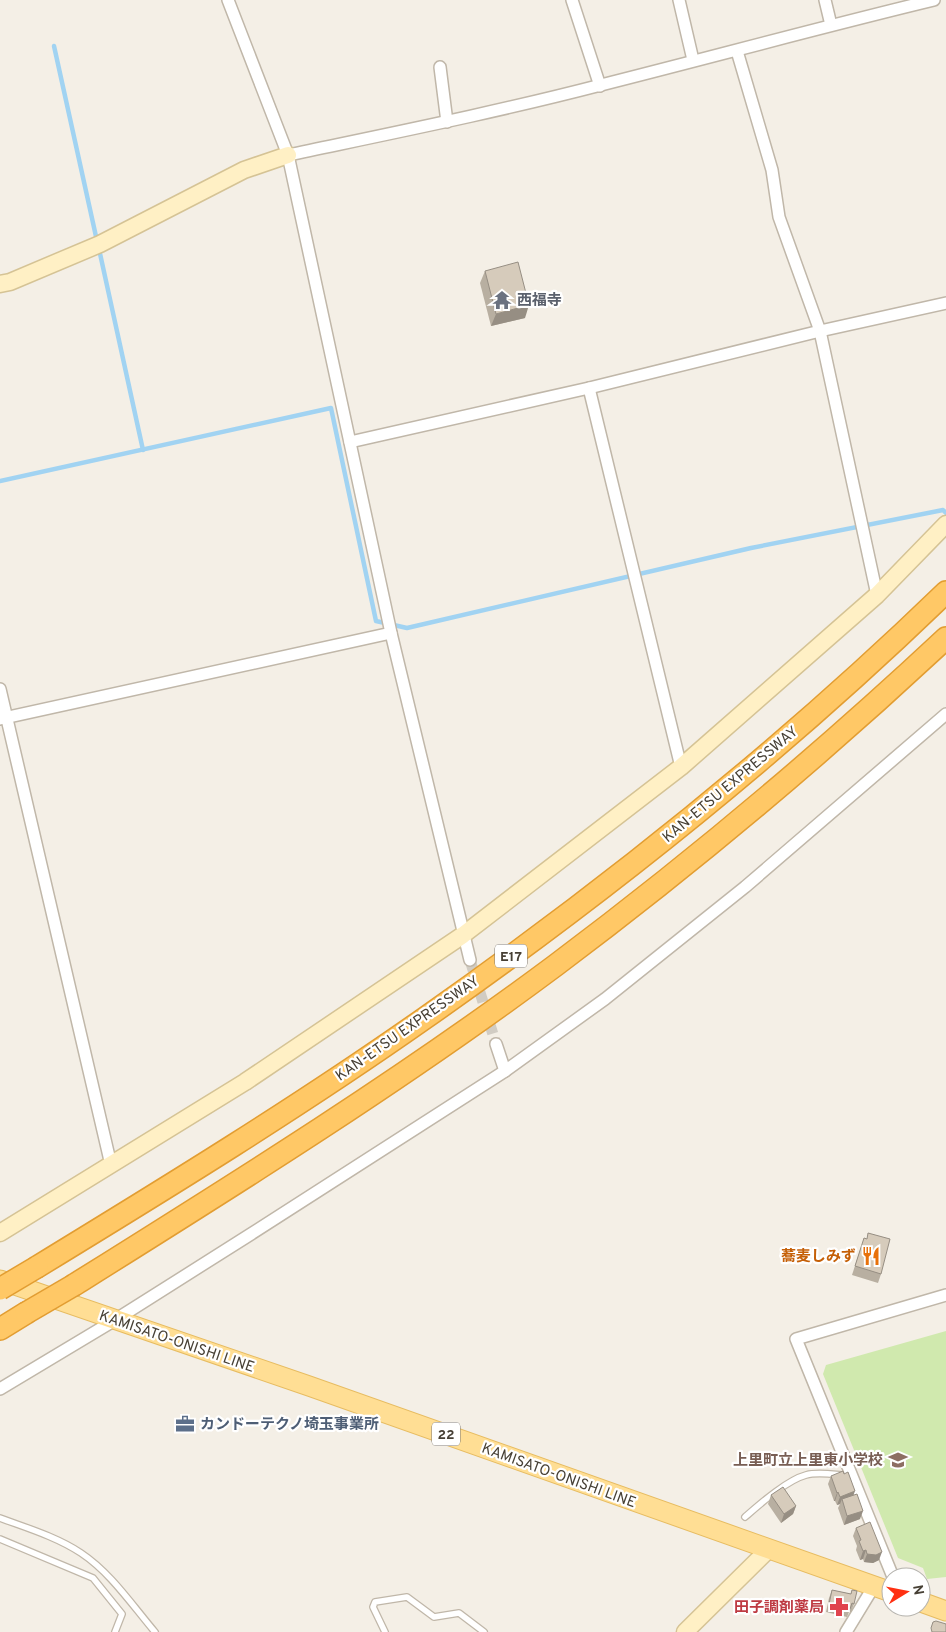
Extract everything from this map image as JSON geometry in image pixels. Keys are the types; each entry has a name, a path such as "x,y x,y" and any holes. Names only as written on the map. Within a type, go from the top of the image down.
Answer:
{"highway":[{"name":"KAN-ETSU EXPRESSWAY","path":"0,1289 285,1112 423,1020 537,938 653,848 756,763 853,679 946,592"},
{"name":"E17","path":"0,1329 74,1285 302,1140 444,1046 556,965 776,791 946,638"}],"main road":[{"name":"KAMISATO-ONISHI LINE","path":"0,1280 309,1386 881,1589"},
{"path":"931,1606 946,1611"}],"street":[{"path":"228,0 288,156 391,633 470,960"},
{"path":"572,0 600,86"},
{"path":"679,0 693,60"},
{"path":"825,0 831,25"},
{"path":"0,284 10,282 100,244 244,170 288,156 447,122 600,86 693,60 737,51 831,25 934,0"},
{"path":"737,51 772,170 778,217 820,331 877,595"},
{"path":"440,67 447,122"},
{"path":"350,442 589,388 820,331 946,303"},
{"path":"589,388 680,767"},
{"path":"0,1232 245,1082 463,935 680,767 877,595 946,524"},
{"path":"3,718 391,633"},
{"path":"0,689 3,718 111,1165"},
{"path":"0,1389 115,1320 505,1071 605,999 746,887 946,714"},
{"path":"496,1044 505,1071"},
{"path":"889,1567 796,1339 946,1295"},
{"path":"685,1632 768,1549"},
{"path":"846,1632 881,1590"}],"lane":[{"path":"745,1517 769,1496 798,1478 815,1473 852,1476"},
{"path":"0,1518 60,1541 82,1554 106,1573 155,1632"},
{"path":"0,1539 93,1578 122,1614 115,1632"},
{"path":"385,1632 373,1607 375,1602 407,1598 434,1617 459,1613 484,1632"}],"green space":[{"name":"上里町立上里東小学校","path":"946,1331 946,1577 931,1579 931,1567 920,1567 898,1558 823,1374 826,1365"}],"building":[{"path":"518,262 529,305 496,314 485,271"},
{"name":"蕎麦しみず","path":"868,1233 890,1239 881,1274 855,1266 864,1238 867,1239"},
{"path":"843,1471 844,1474 848,1472 855,1491 840,1497 831,1476"},
{"path":"783,1487 796,1506 784,1514 771,1495"},
{"path":"857,1494 863,1511 847,1516 842,1499"},
{"path":"870,1522 882,1552 876,1555 867,1554 866,1550 863,1551 856,1528"},
{"path":"832,1590 851,1594 852,1590 857,1591 854,1604 852,1603 850,1609 829,1604"},
{"path":"933,1622 946,1624 946,1632 932,1632"}],"waterway":[{"path":"54,46 97,241"},
{"path":"99,249 143,450"},
{"path":"0,481 331,408 376,621 407,628 751,548 943,510 946,513"}],"tunnel":[{"path":"470,960 496,1044"}],"place":[{"name":"西福寺","path":"502,300"},
{"name":"蕎麦しみず","path":"871,1256"},
{"name":"カンドーテクノ埼玉事業所","path":"185,1424"},
{"name":"上里町立上里東小学校","path":"898,1460"},
{"name":"田子調剤薬局","path":"839,1607"}]}
